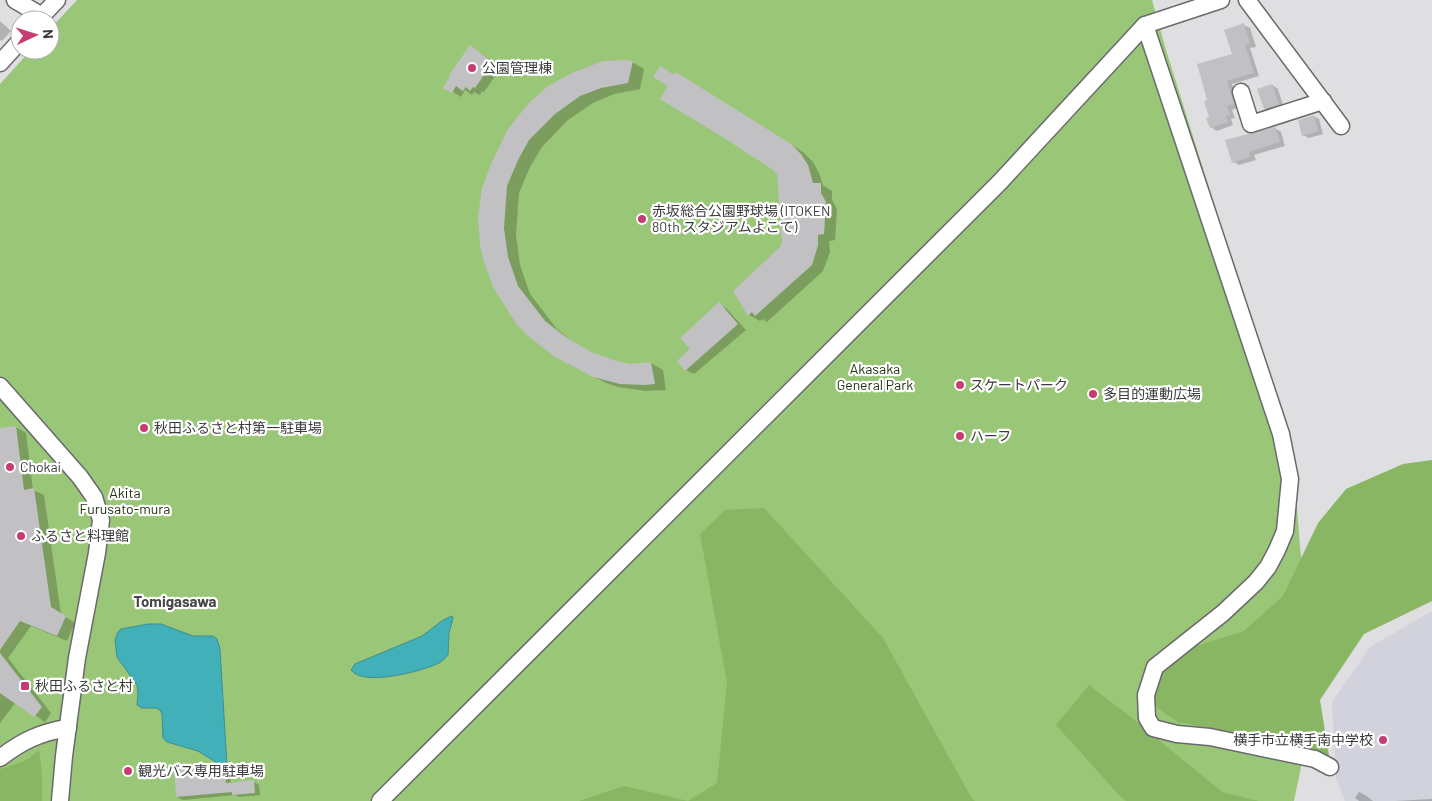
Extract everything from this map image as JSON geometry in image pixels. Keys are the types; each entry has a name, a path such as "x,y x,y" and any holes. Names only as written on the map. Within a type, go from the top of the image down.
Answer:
{"street":[{"path":"15,0 29,10"},
{"path":"47,10 56,0"},
{"path":"380,801 999,183 1145,25 1221,0"},
{"path":"1247,0 1341,126"},
{"path":"1145,25 1281,434 1290,479 1285,531 1268,567 1256,582 1223,612 1156,666 1146,695 1147,718 1153,728 1177,734 1210,737 1315,759 1330,767"},
{"path":"0,63 10,52"},
{"path":"1241,92 1251,124 1323,101"},
{"path":"0,386 80,477 94,497 100,520 97,553 77,658 60,801"},
{"path":"0,758 23,742 46,732 68,728"}],"shaded area":[{"name":"横手市立横手南中学校","path":"1432,611 1432,801 1345,801 1336,779 1332,702 1370,647"}],"green space":[{"name":"Akasaka General Park","path":"77,0 1152,0 1293,456 1300,546 1309,624 1309,728 1294,801 0,801 0,84 22,60 60,60 60,18"},
{"path":"1432,460 1432,601 1364,634 1320,700 1329,756 1299,744 1178,722 1150,703 1158,675 1181,651 1244,631 1283,596 1318,523 1346,489 1403,464"},
{"path":"764,508 883,638 971,797 975,801 688,801 717,783 727,683 700,534 725,510"},
{"path":"1089,685 1222,792 1259,801 1126,801 1056,725"},
{"path":"39,750 42,774 42,801 0,801 0,769 26,760"},
{"path":"624,786 688,801 579,801"}],"water":[{"path":"452,616 448,655 439,663 394,676 368,677 358,675 351,670 355,664 422,636 443,620"},
{"path":"148,624 161,624 193,636 213,636 217,639 220,649 227,766 222,766 198,751 167,742 163,738 162,714 160,710 156,708 142,708 137,705 137,685 117,657 115,640 121,629"}],"building":[{"path":"1244,23 1250,44 1245,45 1254,73 1227,81 1234,104 1227,106 1230,115 1226,116 1228,122 1210,128 1206,118 1209,117 1204,101 1207,100 1197,64 1232,54 1224,30"},
{"name":"公園管理棟","path":"470,45 491,61 488,65 490,66 475,88 473,87 470,91 466,87 463,91 456,86 452,93 443,88 449,75"},
{"path":"603,61 633,61 628,83 601,88 580,96 555,114 529,140 507,186 504,228 508,257 518,286 545,321 566,337 591,352 631,364 651,362 655,384 644,385 620,384 593,377 555,357 517,325 494,289 484,262 480,245 478,217 482,188 491,164 508,129 528,104 548,86 572,73"},
{"path":"660,66 674,75 676,72 791,144 808,165 813,183 821,183 821,193 826,202 824,234 818,235 818,245 812,265 755,316 752,312 748,316 733,291 782,243 777,174 724,138 660,99 668,86 653,77"},
{"path":"1272,84 1279,104 1264,109 1257,89"},
{"path":"1314,115 1318,131 1302,136 1298,120"},
{"path":"1275,127 1280,142 1249,152 1250,157 1232,163 1225,140"},
{"path":"719,302 738,324 685,371 677,361 690,349 680,338"},
{"path":"16,426 24,490 34,488 51,607 66,616 57,636 20,621 0,650 0,428"},
{"path":"0,653 42,707 34,717 0,693"},
{"path":"197,768 197,777 225,774 226,783 254,780 255,793 232,795 232,792 176,797 174,770"}],"place":[{"name":"公園管理棟","path":"472,68"},
{"name":"赤坂総合公園野球場 (ITOKEN 80th スタジアムよこて)","path":"642,219"},
{"name":"スケートパーク","path":"960,385"},
{"name":"多目的運動広場","path":"1093,394"},
{"name":"秋田ふるさと村第一駐車場","path":"144,428"},
{"name":"ハーフ","path":"960,436"},
{"name":"Chokai","path":"10,467"},
{"name":"ふるさと料理館","path":"21,536"},
{"name":"秋田ふるさと村","path":"25,686"},
{"name":"横手市立横手南中学校","path":"1383,740"},
{"name":"観光バス専用駐車場","path":"128,771"}],"district":[{"name":"Tomigasawa","path":"175,602"}],"park label":[{"name":"Akita Furusato-mura","path":"125,502"}]}
